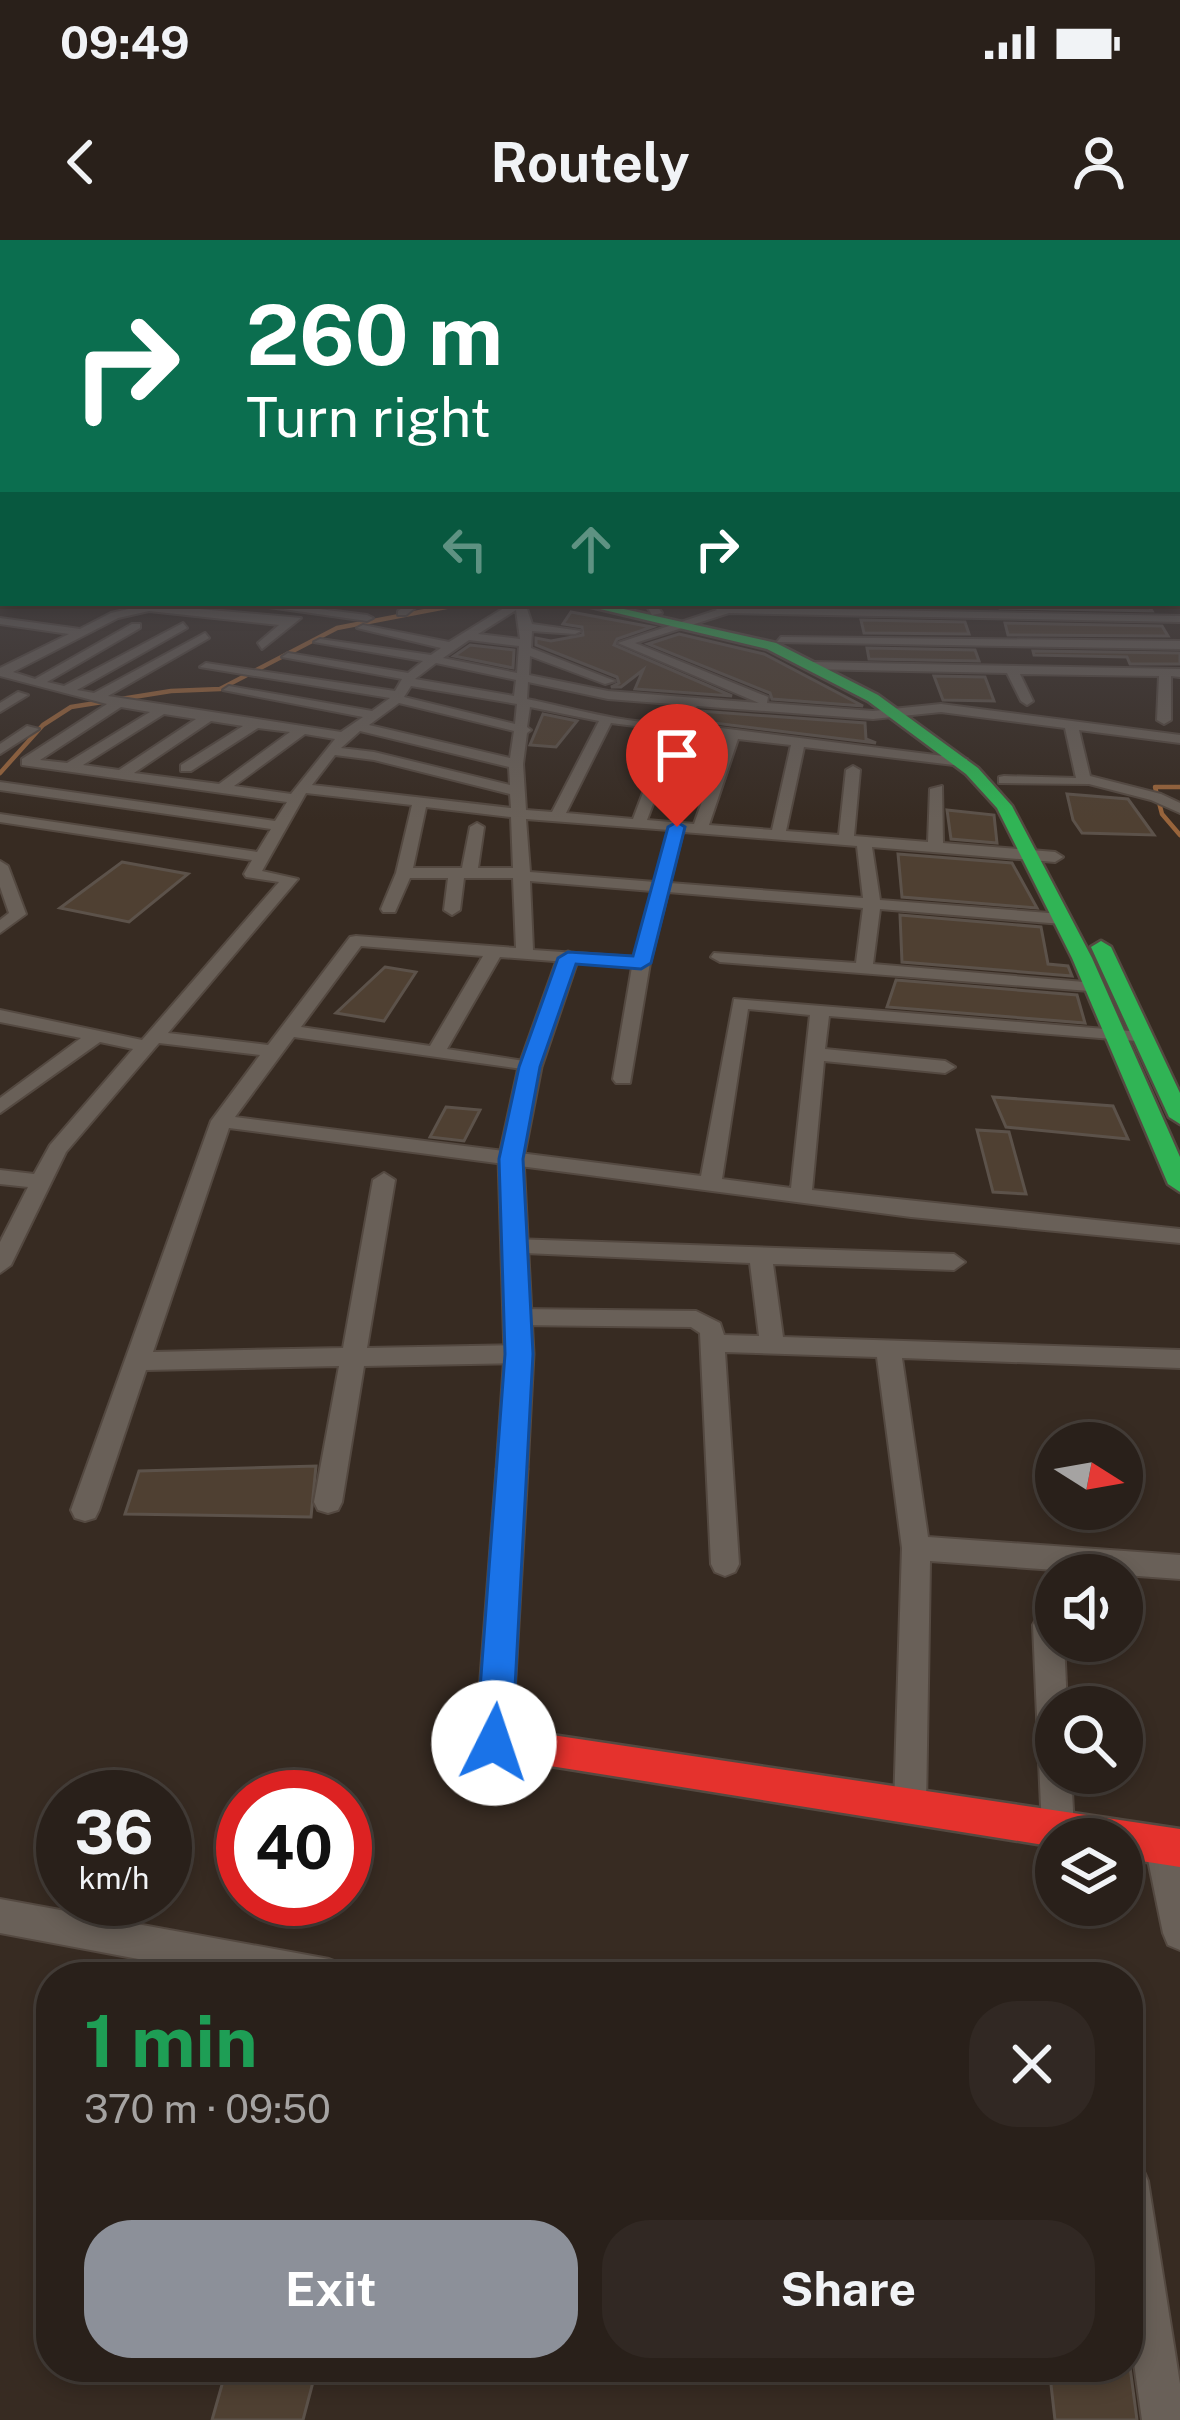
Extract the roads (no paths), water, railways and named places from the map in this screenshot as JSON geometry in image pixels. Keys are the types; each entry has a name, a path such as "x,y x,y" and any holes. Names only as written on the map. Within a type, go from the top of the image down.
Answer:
{"street":[{"path":"2,672 111,617"},
{"path":"237,617 288,623"},
{"path":"262,645 297,617"},
{"path":"348,617 457,641 525,640 578,617"},
{"path":"0,1265 57,1150 290,879 252,874 299,794 344,736 397,697 433,659 497,617"},
{"path":"522,617 524,730 516,764 525,955"},
{"path":"677,617 624,643 778,707"},
{"path":"698,617 822,664 1172,673 1164,720"},
{"path":"702,617 782,640 968,748 1004,780 1040,826 1042,856 1062,919 1096,988 1180,1118"},
{"path":"0,621 80,632"},
{"path":"35,684 136,626"},
{"path":"65,691 183,626"},
{"path":"205,636 27,762 220,789 420,800 520,814 1042,856"},
{"path":"525,640 609,681"},
{"path":"782,640 1180,645"},
{"path":"320,643 433,659 608,695 904,713 941,708 1180,739"},
{"path":"287,657 608,719 962,762"},
{"path":"206,667 397,697 524,730"},
{"path":"1011,668 1027,701"},
{"path":"2,672 35,684 164,710 344,736"},
{"path":"229,690 374,715"},
{"path":"0,708 22,695"},
{"path":"676,724 668,724 683,718 694,701"},
{"path":"69,768 164,710"},
{"path":"904,713 962,762 1042,856 1130,1036 1180,1184"},
{"path":"121,775 210,716"},
{"path":"557,817 608,719"},
{"path":"186,768 256,723"},
{"path":"638,824 676,724"},
{"path":"1071,724 1085,779"},
{"path":"362,727 516,764"},
{"path":"0,750 32,729"},
{"path":"220,789 302,730"},
{"path":"700,829 734,734"},
{"path":"778,835 798,742"},
{"path":"333,751 374,756 520,792"},
{"path":"853,770 855,841 872,904 864,966"},
{"path":"1004,780 1076,784 1085,779 1180,808"},
{"path":"0,786 280,826"},
{"path":"935,848 938,789"},
{"path":"388,909 404,873 420,800"},
{"path":"0,818 262,857"},
{"path":"452,910 477,827"},
{"path":"623,1079 641,963 677,827"},
{"path":"0,866 18,914 0,928"},
{"path":"404,873 523,874 1062,919"},
{"path":"85,1510 221,1121 356,941 641,963"},
{"path":"435,1052 494,952"},
{"path":"720,957 1096,988"},
{"path":"568,958 530,1067 511,1159 519,1354 494,1743 1035,1826"},
{"path":"710,1184 740,1003 1130,1036"},
{"path":"801,1196 820,1010"},
{"path":"0,1016 96,1036 272,1052"},
{"path":"0,1038 24,1021"},
{"path":"287,1030 530,1067"},
{"path":"0,1107 96,1036"},
{"path":"816,1054 945,1067"},
{"path":"221,1121 801,1196 1180,1236"},
{"path":"0,1177 42,1181"},
{"path":"328,1502 385,1180"},
{"path":"513,1247 954,1262"},
{"path":"760,1255 772,1345"},
{"path":"517,1317 696,1319 712,1329 725,1564"},
{"path":"715,1343 1180,1359"},
{"path":"888,1349 916,1548 910,1807"},
{"path":"137,1361 519,1354"},
{"path":"916,1548 1180,1568"},
{"path":"1050,1662 1057,1818"},
{"path":"1171,1846 1180,1933"},
{"path":"0,1916 248,1962"},
{"path":"1143,2281 1164,2420"}],"waterway":[{"path":"0,773 43,725 71,707 171,691 220,689 337,628 396,617"},
{"path":"1180,787 1155,787 1162,814 1180,835"}]}
